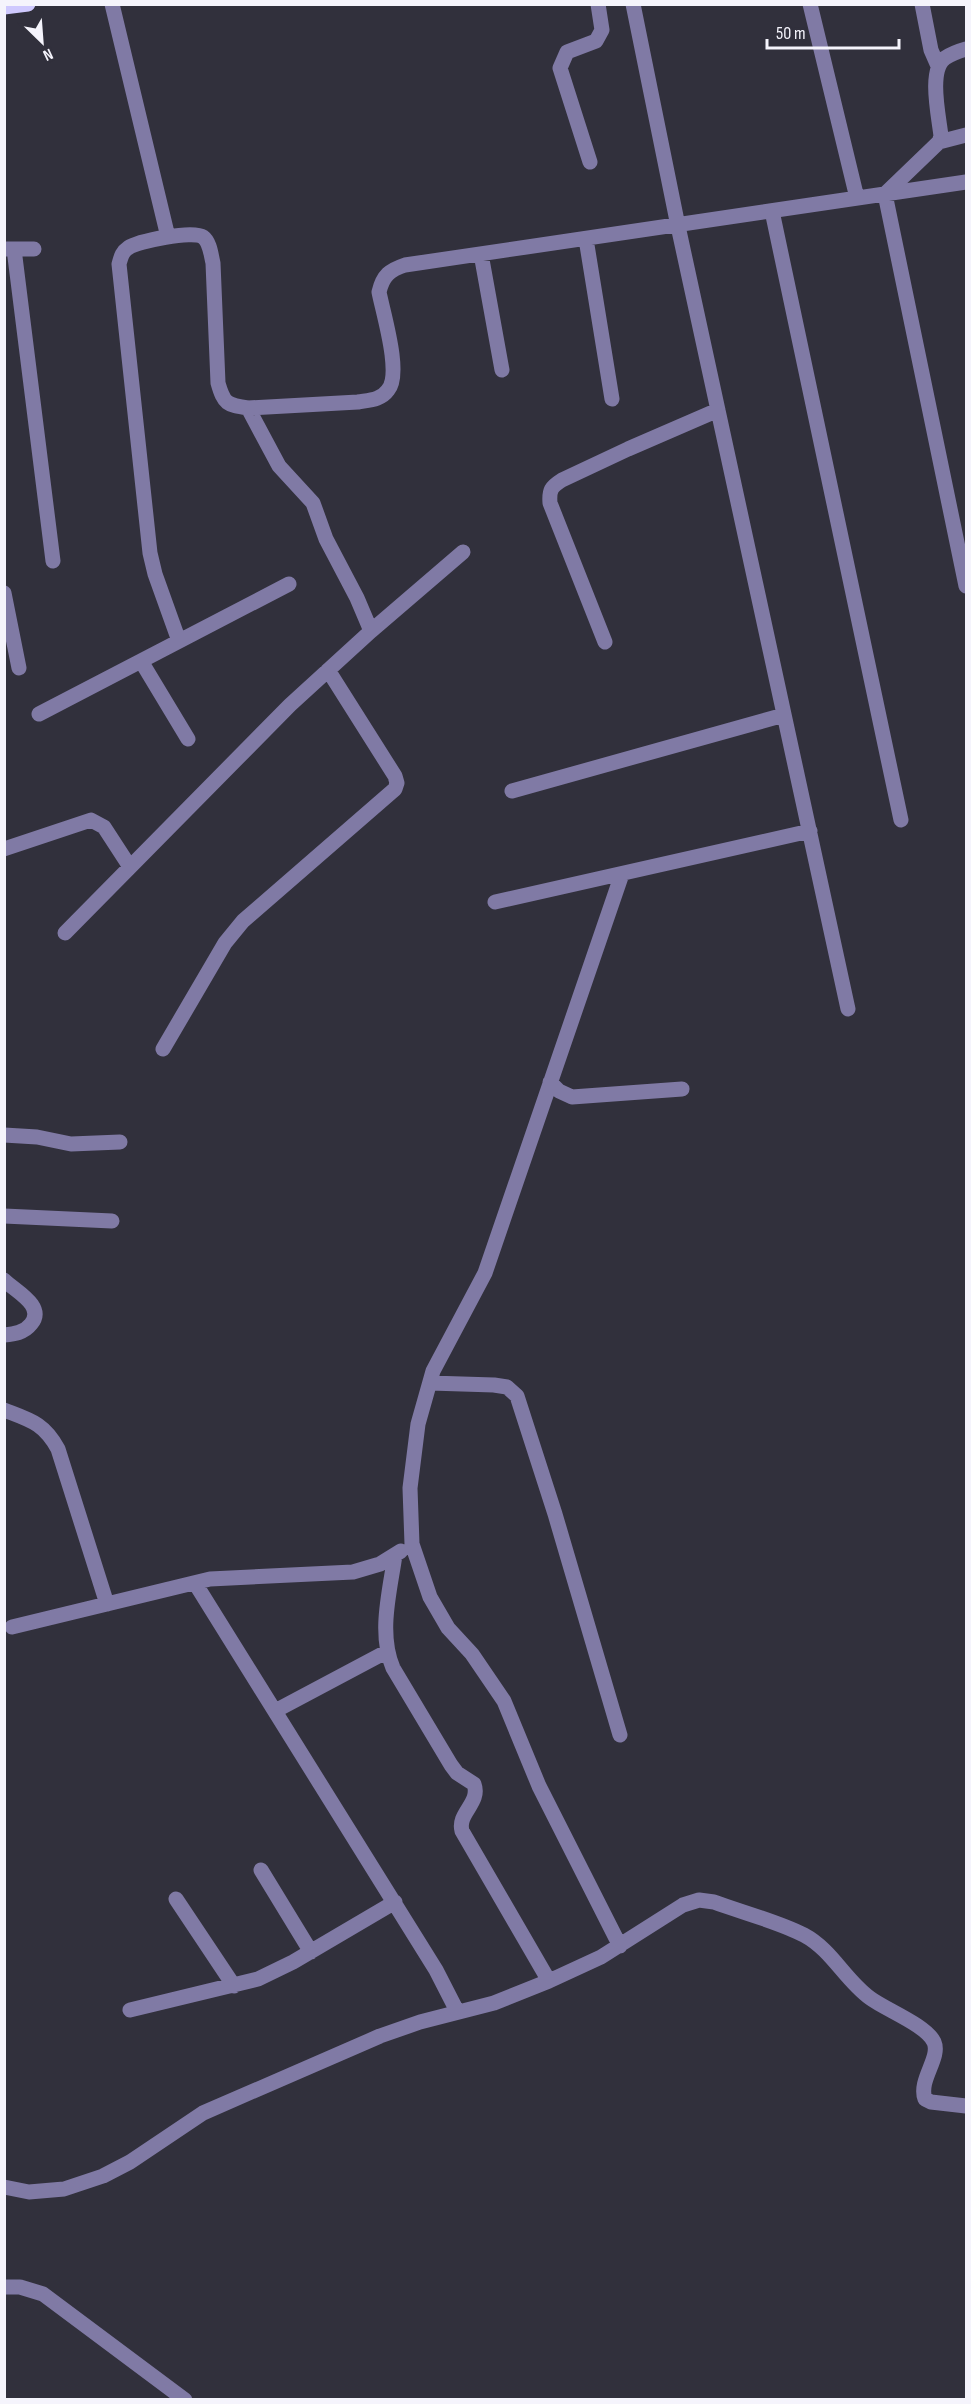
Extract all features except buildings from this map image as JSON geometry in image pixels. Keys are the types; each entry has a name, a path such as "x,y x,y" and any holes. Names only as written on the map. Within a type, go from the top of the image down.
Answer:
{"main road":[{"path":"4,7 28,4"}],"street":[{"path":"112,4 168,237"},
{"path":"590,162 560,68 567,52 596,40 602,30 598,4"},
{"path":"633,4 678,226 848,1009"},
{"path":"810,4 857,198"},
{"path":"922,4 931,50 938,66"},
{"path":"885,194 939,142 941,136 935,83 938,66 943,59 966,49"},
{"path":"939,142 966,135"},
{"path":"179,641 150,553 119,264 122,253 130,246 168,237 195,234 204,237 210,248 213,263 218,383 223,399 232,406 248,408 376,399 388,391 393,381 393,367 380,292 381,282 389,271 405,264 678,226 966,182"},
{"path":"885,194 966,586"},
{"path":"772,211 901,820"},
{"path":"586,239 612,399"},
{"path":"34,249 9,249 53,561"},
{"path":"481,254 502,370"},
{"path":"248,408 279,466 313,503 326,540 357,598 371,631"},
{"path":"605,642 549,503 549,491 552,486 571,476 718,410"},
{"path":"65,933 290,705 463,552"},
{"path":"39,714 289,584"},
{"path":"4,593 19,668"},
{"path":"141,661 188,739"},
{"path":"163,1049 225,944 243,921 395,789 397,783 395,776 328,670"},
{"path":"512,791 784,715"},
{"path":"4,849 91,820 104,827 130,867"},
{"path":"495,902 810,831"},
{"path":"620,1946 539,1786 504,1701 472,1654 448,1628 423,1582 412,1544 411,1477 418,1424 433,1371 485,1274 622,874"},
{"path":"550,1082 559,1091 572,1097 682,1089"},
{"path":"4,1135 29,1136 71,1144 120,1142"},
{"path":"4,1216 112,1221"},
{"path":"4,1280 33,1305 35,1312 34,1320 28,1328 4,1335"},
{"path":"430,1383 494,1385 507,1387 517,1396 555,1514 620,1736"},
{"path":"4,1410 38,1422 51,1434 107,1604"},
{"path":"12,1627 222,1578 353,1572 368,1568 412,1544"},
{"path":"395,1555 386,1629 386,1652 393,1668 451,1766 457,1773 474,1784 476,1796 461,1821 462,1831 549,1981"},
{"path":"195,1583 395,1902 436,1970 457,2011"},
{"path":"275,1711 386,1652"},
{"path":"261,1870 311,1952"},
{"path":"176,1899 234,1986"},
{"path":"4,2187 29,2192 64,2189 103,2176 130,2162 203,2113 380,2036 457,2011 494,2003 549,1981 620,1946 682,1905 699,1900 714,1902 804,1935 826,1951 870,1998 926,2032 933,2041 934,2056 923,2087 925,2099 931,2102 966,2106"},
{"path":"130,2010 258,1979 311,1952 395,1902"},
{"path":"4,2287 20,2287 43,2294 184,2400"}]}
